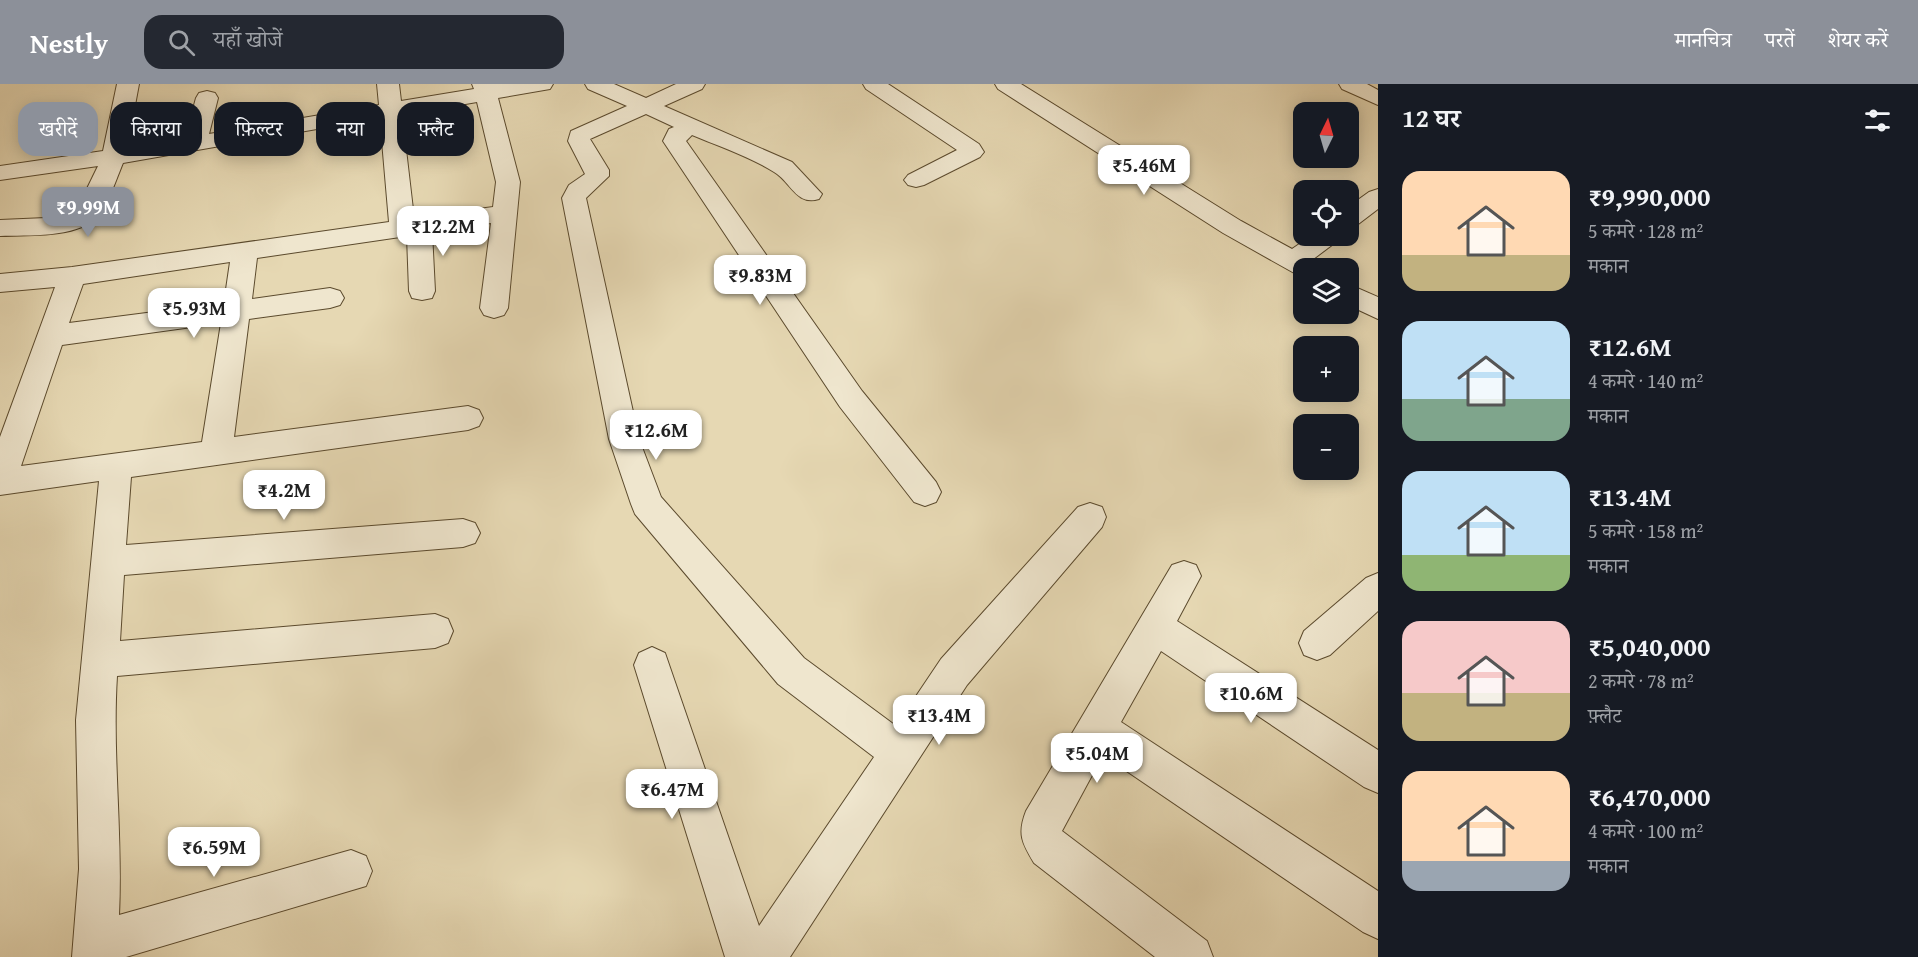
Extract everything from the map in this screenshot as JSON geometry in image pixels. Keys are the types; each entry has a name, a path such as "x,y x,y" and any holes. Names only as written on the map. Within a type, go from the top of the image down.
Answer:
{"street":[{"path":"0,228 63,223 82,217 88,212 114,157 128,84"},
{"path":"388,84 390,110 422,291"},
{"path":"202,142 290,136 484,89 542,84"},
{"path":"596,84 784,167 810,194"},
{"path":"694,84 579,136 579,141 597,170 597,176 576,192 574,198 624,439 642,494 656,514 790,670 900,753"},
{"path":"874,84 971,149 972,152 916,180"},
{"path":"1006,84 1232,227 1293,262"},
{"path":"1350,84 1378,98"},
{"path":"484,89 507,176 494,308"},
{"path":"202,117 207,98"},
{"path":"692,126 677,134 674,141 851,399 925,492"},
{"path":"0,173 120,156"},
{"path":"1359,211 1378,197"},
{"path":"0,283 72,276 505,213"},
{"path":"1306,258 1317,246"},
{"path":"216,453 245,251"},
{"path":"72,276 51,336 6,446 0,482 468,418"},
{"path":"51,336 330,298"},
{"path":"1359,299 1378,309"},
{"path":"116,467 96,720 100,869 94,951 351,871"},
{"path":"764,957 969,652 1090,517"},
{"path":"108,561 463,533"},
{"path":"1184,576 1044,817 1041,826 1042,837 1049,848 1191,957"},
{"path":"1317,643 1378,589"},
{"path":"1155,627 1378,773"},
{"path":"100,660 435,631"},
{"path":"652,665 747,957"},
{"path":"1096,728 1378,917"}]}
